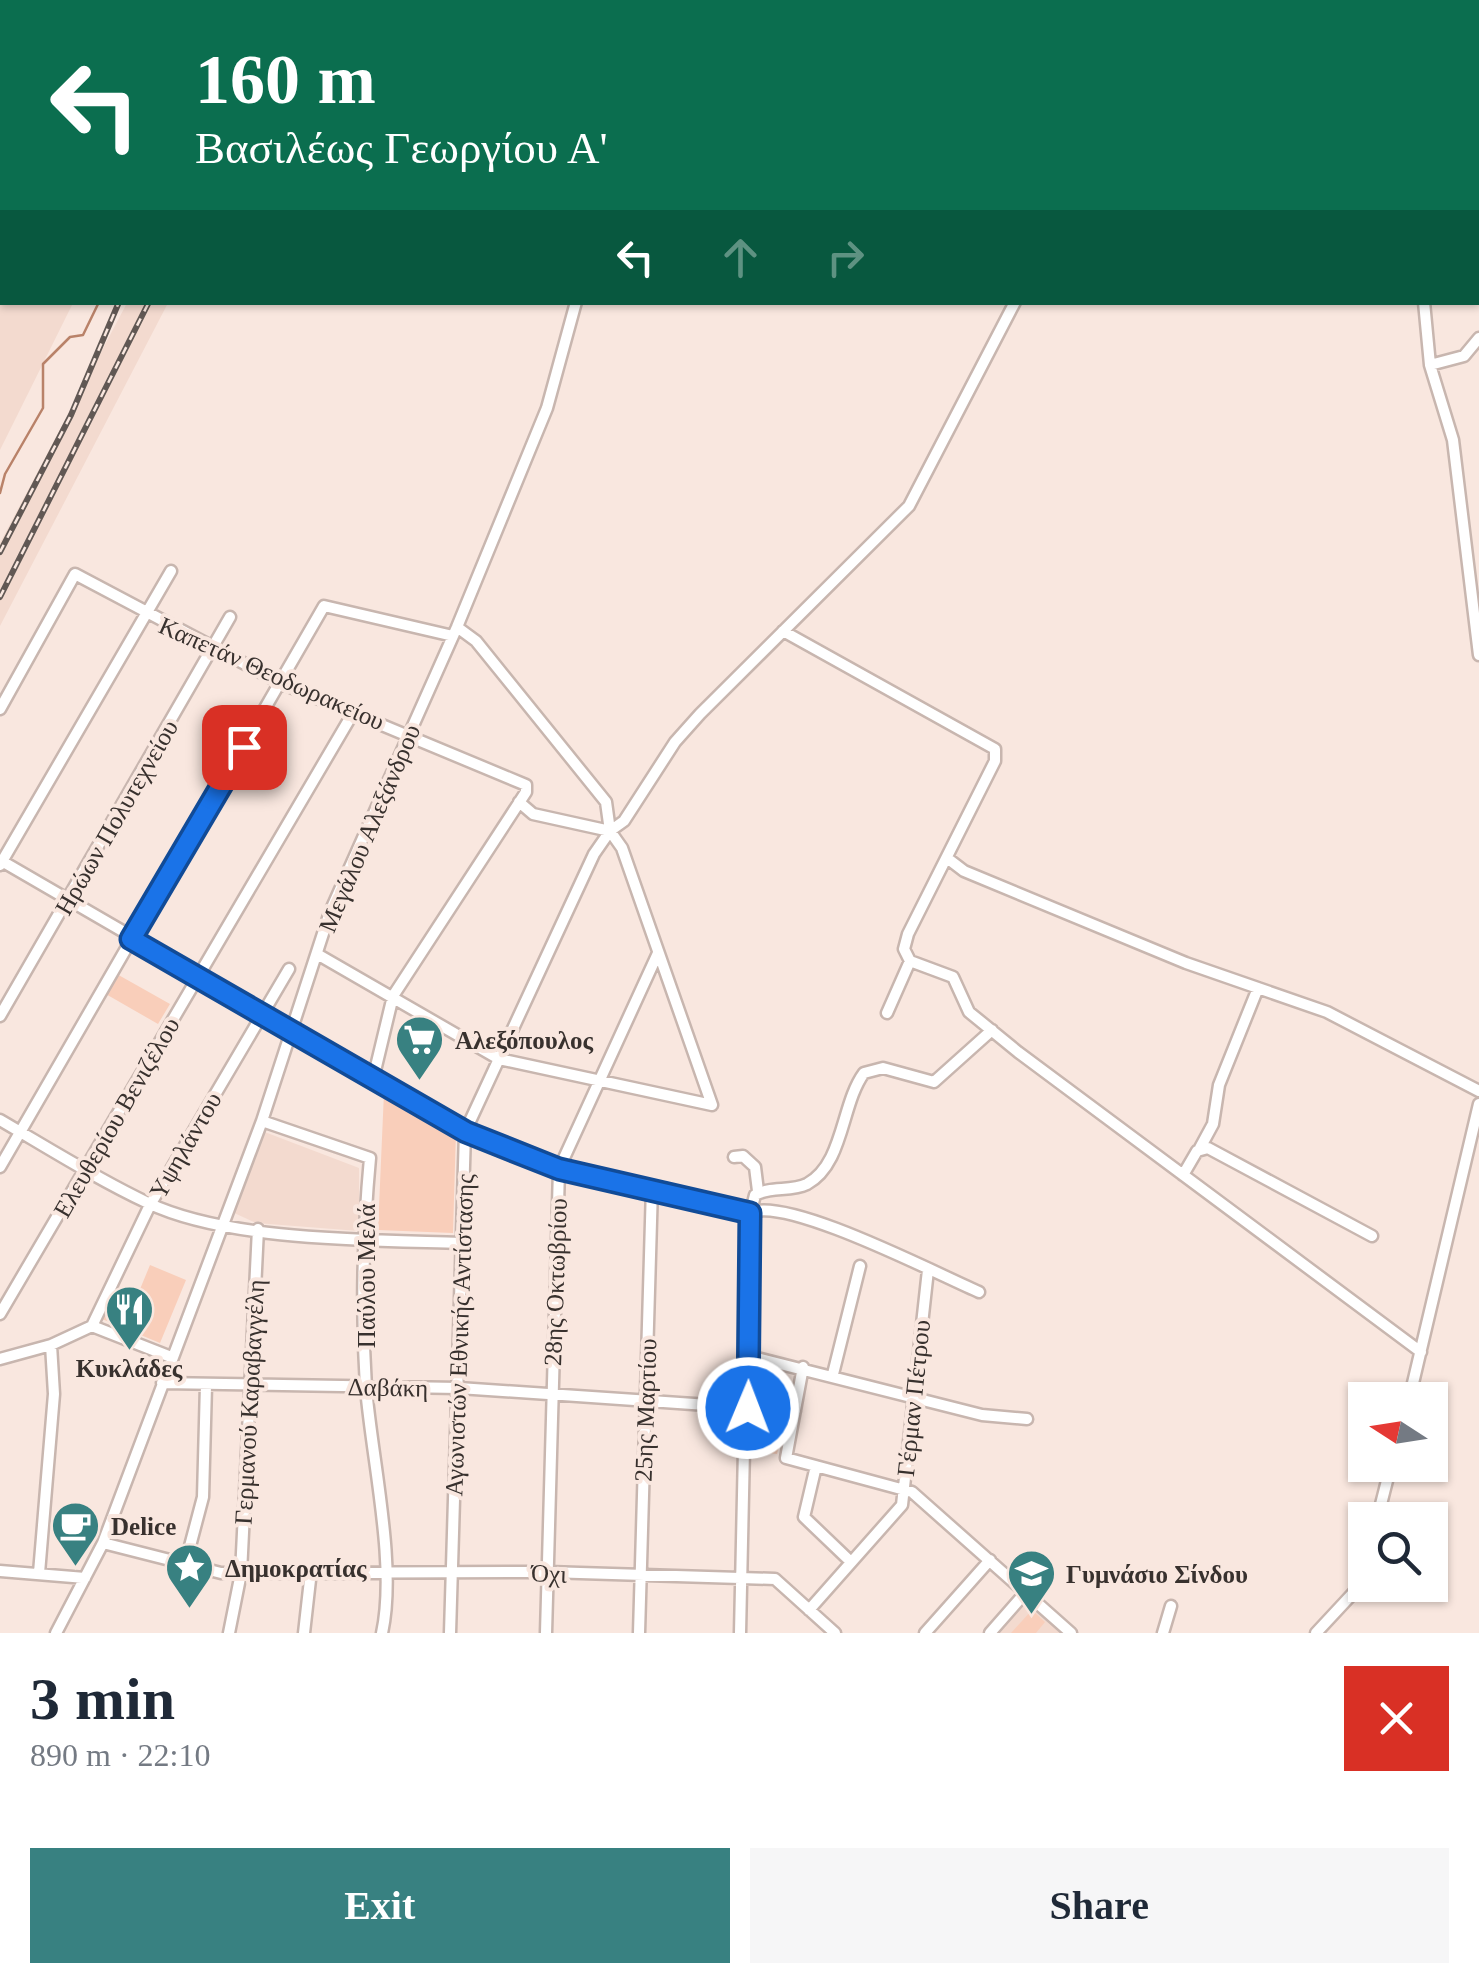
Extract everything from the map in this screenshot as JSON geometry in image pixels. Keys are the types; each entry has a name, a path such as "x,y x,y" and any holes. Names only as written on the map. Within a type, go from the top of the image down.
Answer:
{"street":[{"name":"Μεγάλου Αλεξάνδρου","path":"56,1633 103,1543 262,1121 330,912 455,632 547,408 575,305"},
{"name":"Αγωνιστών Εθνικής Αντίστασης","path":"450,1633 466,1132 594,854 610,831 624,821 676,742 910,506 1013,305"},
{"path":"1424,305 1430,365 1440,410 1453,440 1479,655"},
{"path":"1430,365 1464,356 1479,338"},
{"path":"170,570 1,863 262,1012 292,1035 374,1075 385,1086 466,1132 559,1169 652,1187 750,1213 775,1209 867,1240 979,1292"},
{"name":"Καπετάν Θεοδωρακείου","path":"0,709 75,574 146,616 281,683 410,734 528,788 519,802"},
{"path":"0,1167 324,606 455,632 476,641 606,802 610,831 622,848 712,1105 597,1084 500,1059 317,954"},
{"name":"Ηρώων Πολυτεχνείου","path":"0,1016 230,617"},
{"path":"783,632 995,749 994,761 908,934 904,949 910,961 953,978 969,1012 1421,1352"},
{"name":"Ελευθερίου Βενιζέλου","path":"0,1314 352,713"},
{"path":"374,1075 393,996 519,802 533,814 610,831"},
{"path":"947,858 964,871 1328,1012 1479,1090"},
{"name":"28ης Οκτωβρίου","path":"546,1633 559,1169 658,953"},
{"path":"888,1013 910,961"},
{"name":"Υψηλάντου","path":"92,1326 150,1204 289,968"},
{"path":"1183,1175 1213,1124 1219,1085 1258,988"},
{"path":"758,1191 797,1188 823,1170 864,1074 883,1068 934,1082 992,1030"},
{"path":"1413,1382 1478,1111"},
{"path":"0,1120 150,1204 221,1224 362,1239 460,1243"},
{"name":"Παύλου Μελά","path":"262,1121 370,1158 362,1239 366,1386 384,1572 382,1633"},
{"path":"1199,1149 1208,1148 1372,1236"},
{"path":"734,1157 743,1156 755,1167 758,1191 750,1213 740,1633"},
{"name":"25ης Μαρτίου","path":"638,1633 652,1187"},
{"name":"Γερμανού Καραβαγγέλη","path":"229,1633 241,1574 247,1385 258,1229"},
{"path":"833,1374 860,1266"},
{"name":"Γέρμαν Πέτρου","path":"809,1610 900,1510 928,1270"},
{"path":"0,1359 51,1345 92,1326 171,1357"},
{"path":"39,1573 54,1394 51,1345"},
{"path":"749,1356 833,1374 982,1415 1027,1419"},
{"path":"804,1367 786,1458 903,1488 1071,1633"},
{"name":"Δαβάκη","path":"162,1383 459,1388 794,1411"},
{"path":"186,1565 202,1496 206,1385"},
{"path":"816,1466 804,1517 851,1562"},
{"path":"103,1543 186,1565 241,1574"},
{"path":"925,1633 990,1560"},
{"path":"0,1570 85,1578"},
{"path":"304,1633 311,1571"},
{"name":"Όχι","path":"241,1574 452,1571 775,1578 835,1633"},
{"path":"990,1633 1026,1592"},
{"path":"1316,1633 1348,1599"},
{"path":"1163,1633 1172,1606"}],"shaded area":[{"path":"0,305 72,305 0,450"},
{"path":"126,305 167,305 0,626 0,543"},
{"path":"115,973 170,1004 158,1024 104,993"},
{"path":"384,1092 456,1131 453,1233 378,1230"},
{"path":"262,1131 359,1168 359,1231 256,1223 232,1212"},
{"path":"150,1265 186,1280 160,1343 102,1319 115,1285 138,1294"},
{"path":"755,1412 786,1413 777,1454 753,1451"},
{"name":"Γυμνάσιο Σίνδου","path":"1029,1600 1065,1633 1000,1633"},
{"path":"1032,1610 1045,1622 1036,1633 1011,1633"}],"waterway":[{"path":"0,493 5,474 43,408 43,364 70,337 83,335 98,305"}],"railway":[{"path":"0,552 71,415 118,305"},
{"path":"0,597 147,305"}],"place":[{"name":"Αλεξόπουλος","path":"420,1082"},
{"name":"Κυκλάδες","path":"129,1352"},
{"name":"Delice","path":"76,1568"},
{"name":"Δημοκρατίας","path":"190,1610"},
{"name":"Γυμνάσιο Σίνδου","path":"1031,1616"}],"route":[{"path":"244,747 131,939 262,1012 292,1035 374,1075 385,1086 466,1132 559,1169 652,1187 750,1213 748,1408"}]}
